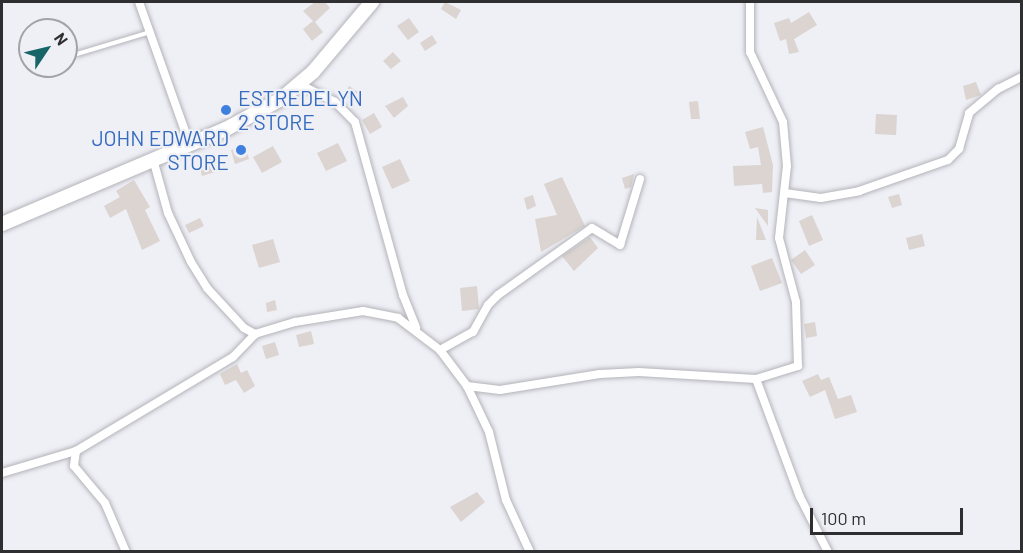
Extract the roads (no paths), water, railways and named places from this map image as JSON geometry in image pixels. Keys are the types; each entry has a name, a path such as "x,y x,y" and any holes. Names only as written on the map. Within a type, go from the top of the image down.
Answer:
{"highway":[{"path":"2,224 190,145 250,116 299,84 334,49 372,2"}],"street":[{"path":"139,2 147,33 190,145"},
{"path":"467,386 510,389 600,374 639,372 756,379 796,369 799,364 796,302 779,238 785,193 783,122 750,52 750,2"},
{"path":"785,193 821,198 859,191 948,160 959,149 973,108 1022,76"},
{"path":"299,84 335,102 356,122 403,295 417,329"},
{"path":"153,159 168,213 191,262 215,298 244,328 255,334"},
{"path":"440,350 473,332 488,305 498,295 592,228 620,245 640,179"},
{"path":"2,473 76,451 233,357 255,334 353,311 398,318 417,329 440,350 467,386 489,432 506,500 530,552"},
{"path":"756,379 800,497 828,552"},
{"path":"76,451 74,466 105,503 126,552"}],"lane":[{"path":"78,54 147,33"}],"place":[{"name":"ESTREDELYN 2 STORE","path":"226,110"},
{"name":"JOHN EDWARD STORE","path":"241,150"}]}
